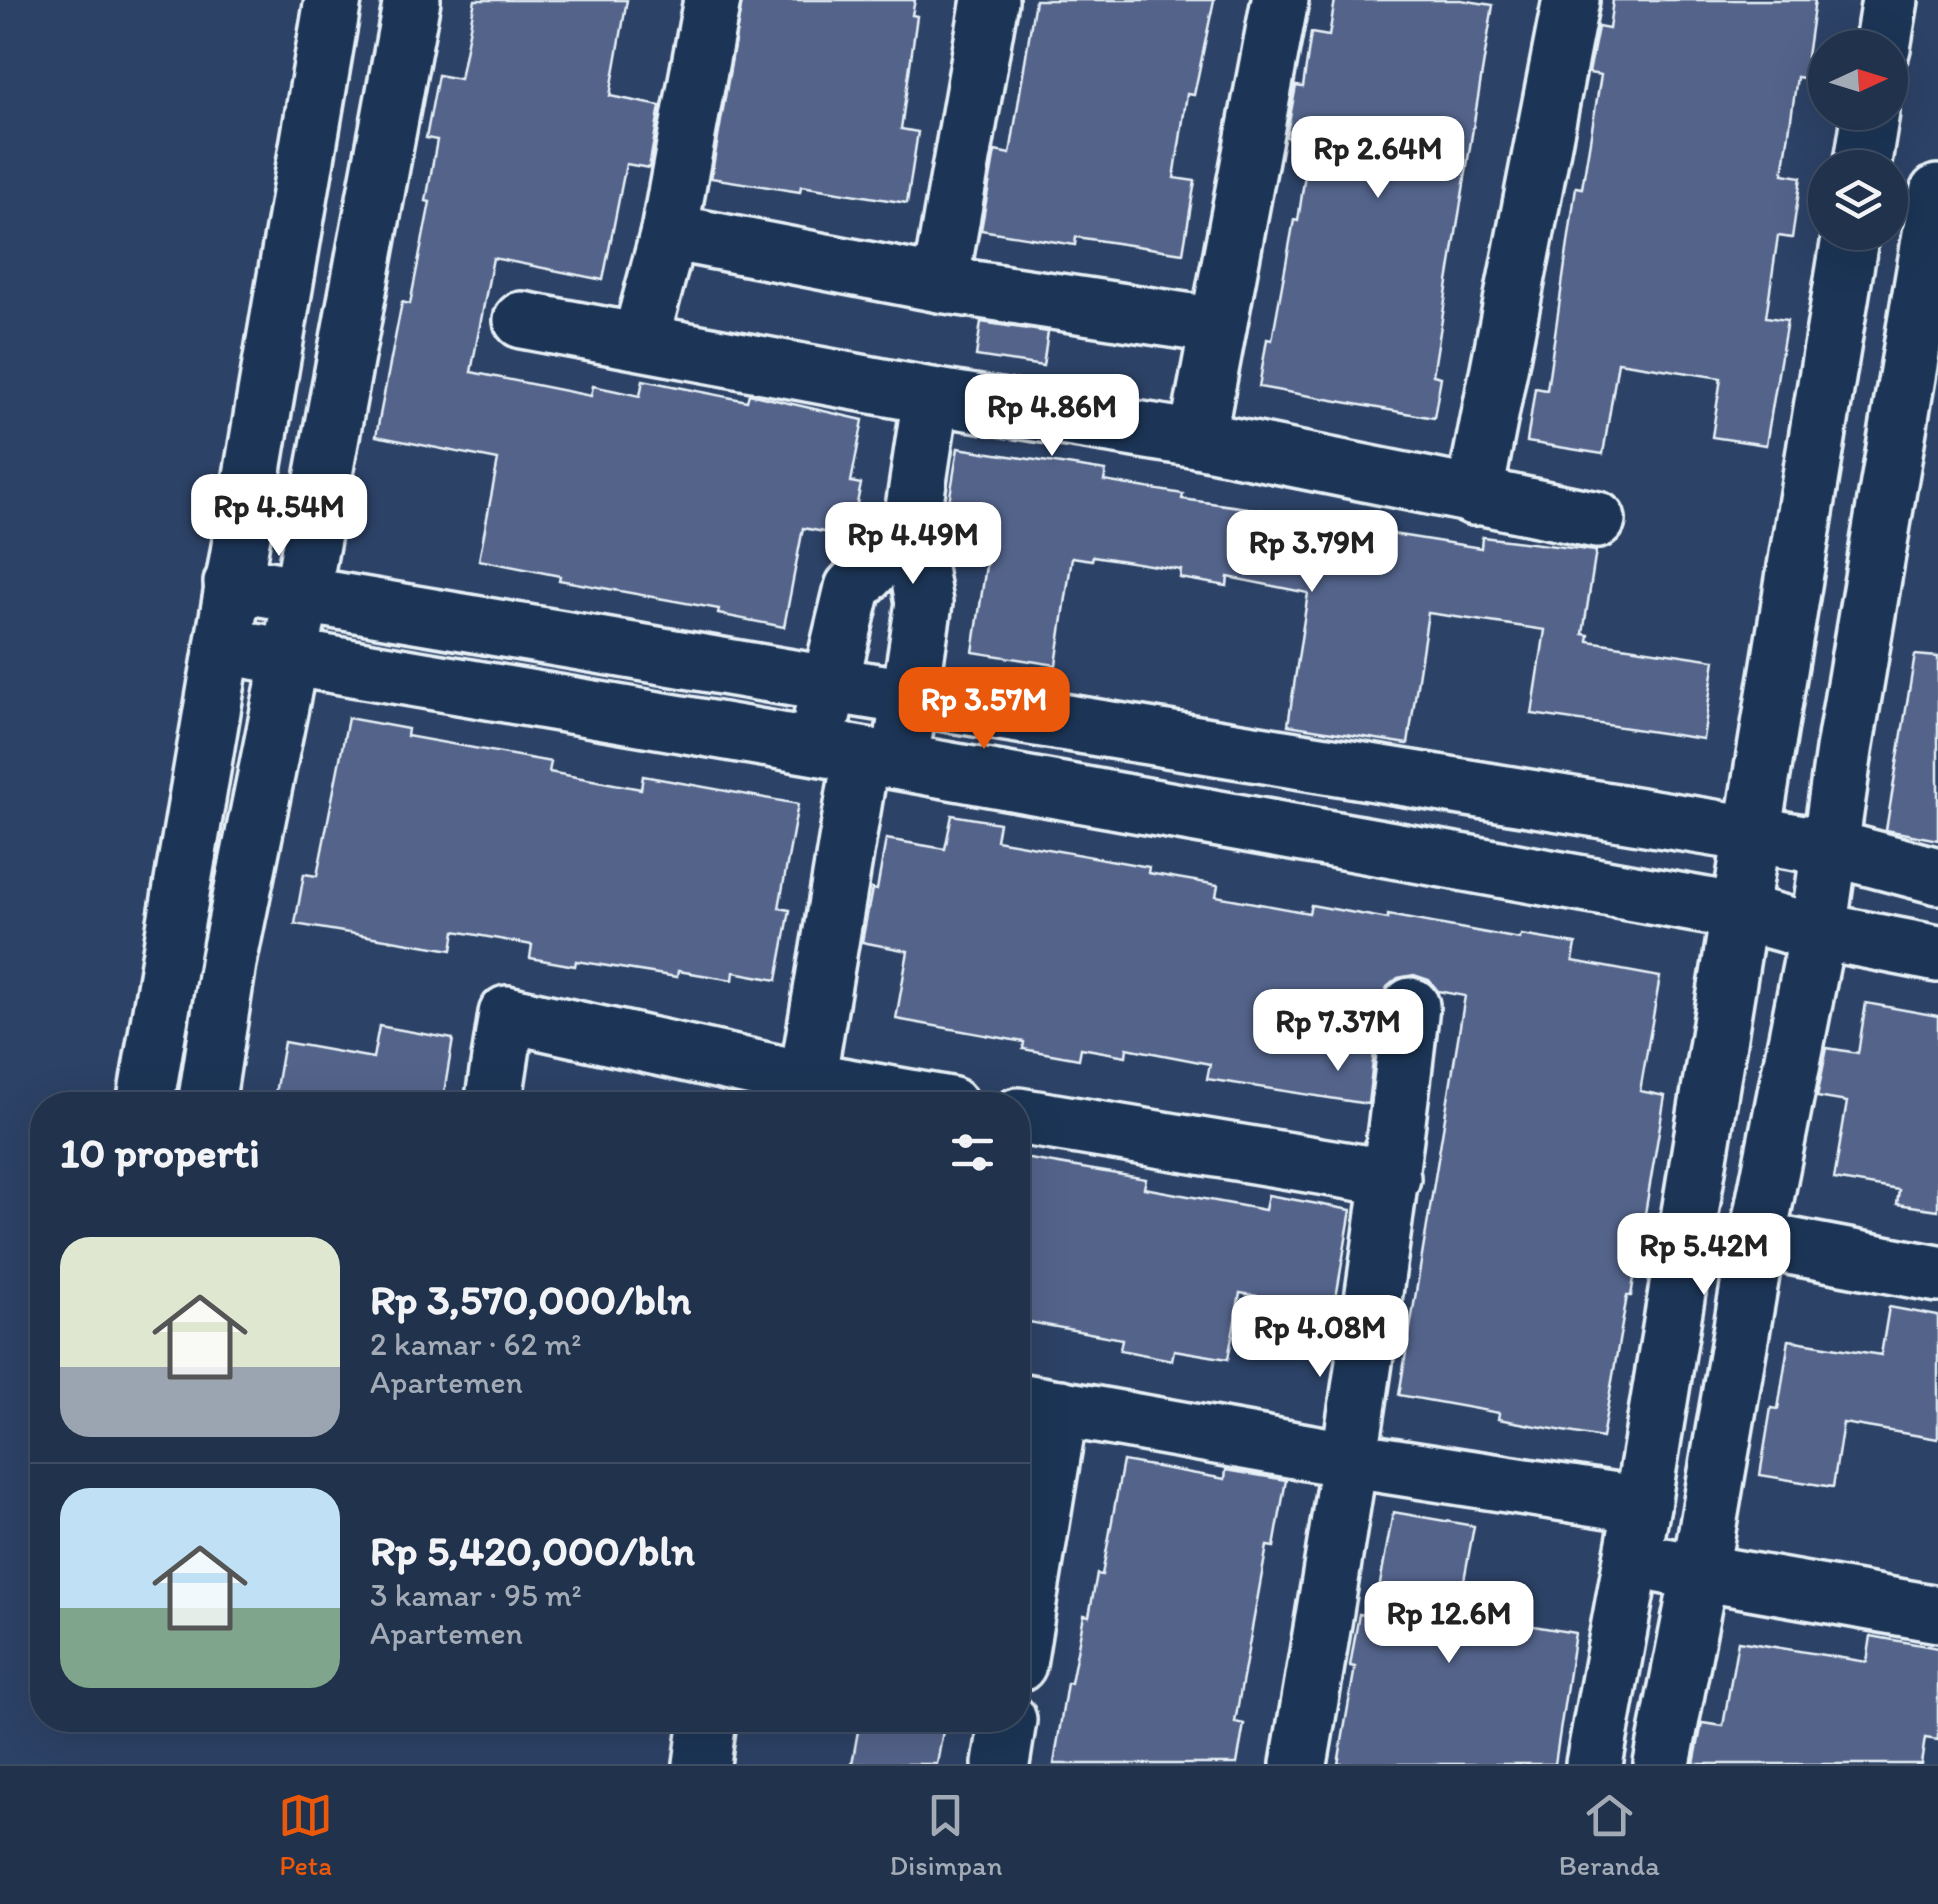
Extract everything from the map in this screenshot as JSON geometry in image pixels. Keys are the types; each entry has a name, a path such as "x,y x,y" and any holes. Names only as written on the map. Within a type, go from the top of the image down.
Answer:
{"street":[{"path":"147,1092 332,0"},
{"path":"208,1092 228,964 290,657 412,0"},
{"path":"640,341 670,232 712,0"},
{"path":"940,284 990,0"},
{"path":"1197,439 1280,0"},
{"path":"1474,496 1570,0"},
{"path":"1885,30 1890,0"},
{"path":"1662,1764 1662,1565 1642,1506 1779,922 1790,841 1844,750 1938,193"},
{"path":"670,232 940,284 1218,326"},
{"path":"1594,1764 1662,1565 1758,1240 1779,922 1849,250"},
{"path":"522,320 931,396 1197,439 1597,520"},
{"path":"495,1092 508,1014 806,1092 859,756 909,696 924,603 911,528 931,396"},
{"path":"859,756 828,684 853,588 911,528"},
{"path":"232,582 1790,841 1938,876"},
{"path":"224,646 859,756 1938,954"},
{"path":"1299,1764 1352,1460 1392,1178 1411,1006"},
{"path":"1030,1118 1392,1178"},
{"path":"1758,1240 1938,1274"},
{"path":"1030,1516 1039,1405 1642,1506"},
{"path":"1662,1565 1938,1614"},
{"path":"702,1764 706,1732"},
{"path":"1001,1764 1006,1732"}],"building":[{"path":"475,0 627,0 610,96 660,106 649,168 626,164 603,280 493,258 471,372 591,396 593,386 640,396 643,380 747,401 749,394 863,420 851,482 861,484 850,537 803,528 784,627 718,614 719,609 559,580 560,576 479,560 498,460 376,436 402,302 410,304 430,202 426,201 437,140 426,138 438,75 460,79"},
{"path":"742,0 915,0 912,15 917,16 901,129 918,132 907,203 801,186 800,192 711,178"},
{"path":"1035,0 1214,0 1194,95 1187,94 1174,178 1195,181 1183,253 1076,237 1075,245 981,230 995,151 1010,154"},
{"path":"1335,0 1461,0 1493,5 1433,375 1441,377 1434,418 1259,387 1267,339 1272,340 1294,220 1298,221 1310,141 1286,137 1296,86 1303,87 1311,33 1329,36"},
{"path":"1613,0 1815,0 1804,78 1797,77 1783,174 1801,177 1792,238 1778,236 1766,317 1787,320 1766,445 1712,437 1721,378 1618,362 1603,454 1527,442 1535,388 1547,390 1576,187 1582,188 1601,75 1589,73 1598,27 1609,29"},
{"path":"981,322 1048,332 1043,366 976,356"},
{"path":"958,448 1106,471 1104,481 1183,494 1182,499 1368,525 1367,530 1481,548 1482,537 1596,551 1583,634 1589,635 1588,641 1715,660 1703,739 1532,714 1545,630 1428,613 1408,744 1288,725 1308,593 1228,577 1227,586 1180,578 1181,570 1093,556 1092,560 1072,557 1056,665 973,652 990,539 944,532"},
{"path":"1915,655 1938,657 1938,840 1886,830"},
{"path":"348,718 408,729 407,736 551,762 549,772 641,789 643,776 798,804 779,908 790,910 777,980 734,972 733,980 678,971 677,977 576,961 575,966 530,958 532,945 455,931 452,950 295,924 304,874 317,876"},
{"path":"952,815 999,823 996,840 1149,867 1148,873 1218,885 1216,896 1309,913 1311,905 1520,939 1521,935 1576,944 1573,961 1660,977 1640,1091 1665,1096 1602,1438 1498,1419 1499,1413 1399,1395 1465,996 1438,991 1429,980 1414,975 1398,978 1387,987 1380,1002 1368,1104 1207,1079 1210,1064 1127,1048 1126,1056 1081,1048 1079,1059 1023,1049 1024,1042 896,1019 908,951 862,942 872,889 877,890 886,839 945,849"},
{"path":"1866,1003 1938,1016 1938,1210 1897,1204 1899,1190 1834,1179 1847,1102 1817,1097 1827,1048 1858,1053"},
{"path":"379,1026 453,1039 444,1092 275,1092 284,1042 373,1058"},
{"path":"1030,1159 1146,1179 1144,1188 1265,1210 1268,1195 1351,1210 1334,1310 1240,1293 1228,1359 1174,1350 1172,1360 1120,1350 1122,1339 1030,1322"},
{"path":"1889,1307 1938,1316 1938,1439 1843,1423 1833,1487 1760,1475 1771,1408 1778,1409 1789,1340 1881,1355"},
{"path":"1123,1461 1225,1479 1226,1470 1286,1480 1274,1547 1267,1546 1235,1722 1244,1724 1237,1764 1054,1764 1067,1683 1071,1683 1084,1615 1089,1616 1097,1574 1102,1575"},
{"path":"1393,1512 1474,1526 1458,1613 1575,1633 1555,1764 1338,1764 1355,1667 1350,1666 1359,1614 1374,1617"},
{"path":"1871,1636 1938,1648 1938,1740 1925,1738 1921,1764 1694,1764 1702,1723 1723,1726 1738,1641 1867,1662"},
{"path":"858,1732 943,1732 937,1764 852,1764"}]}
